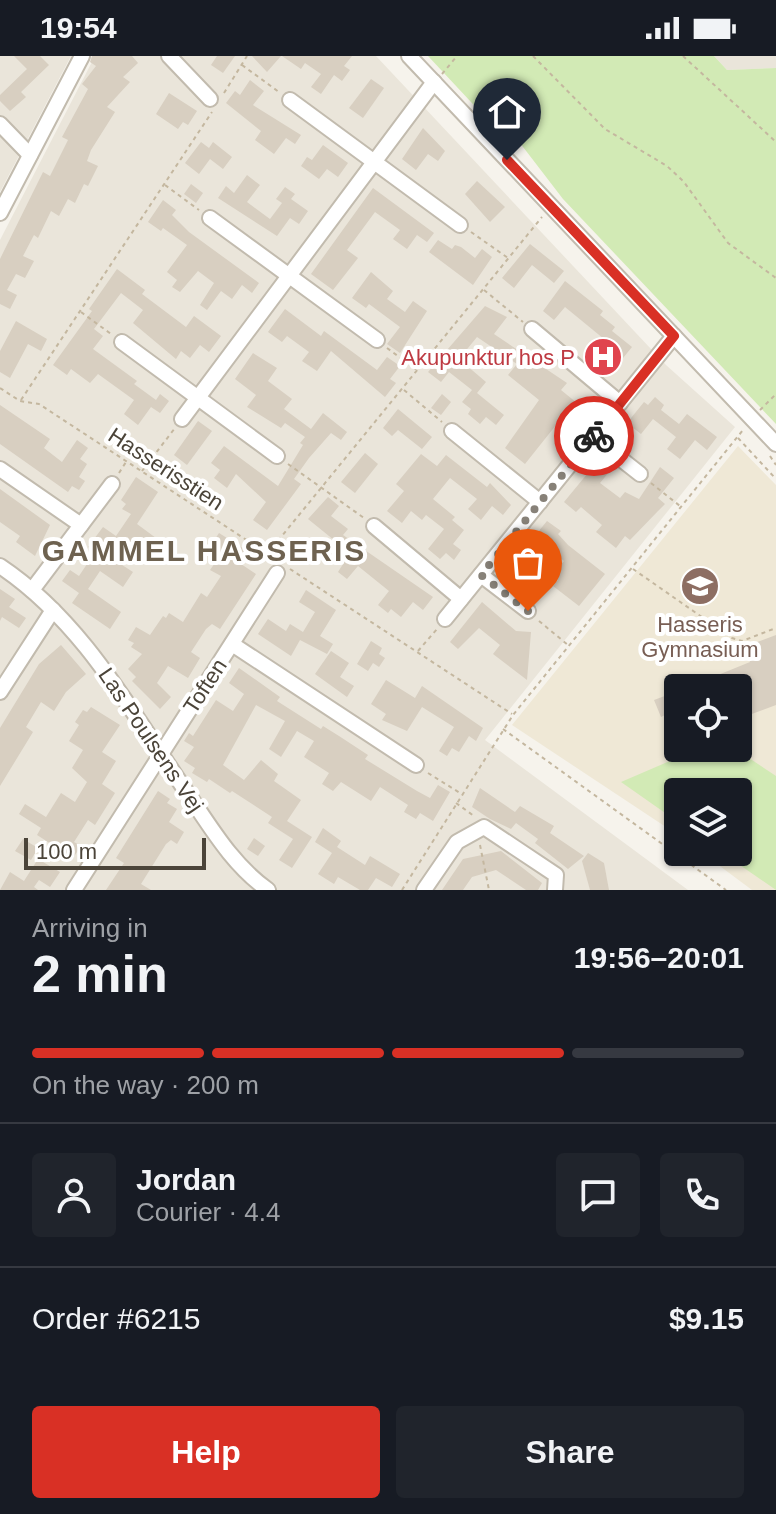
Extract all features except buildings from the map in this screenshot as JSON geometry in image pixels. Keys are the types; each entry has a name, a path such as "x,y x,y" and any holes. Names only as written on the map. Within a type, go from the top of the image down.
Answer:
{"street":[{"path":"0,213 82,56"},
{"path":"169,56 210,99"},
{"path":"409,56 438,78 776,444"},
{"path":"182,419 438,78"},
{"path":"290,100 460,225"},
{"path":"0,124 30,155"},
{"path":"210,218 377,340"},
{"path":"532,329 620,403"},
{"path":"445,619 674,336"},
{"path":"122,342 277,456"},
{"path":"452,431 540,502"},
{"path":"593,437 640,474"},
{"path":"0,469 81,525"},
{"path":"32,590 112,484"},
{"path":"374,526 461,599"},
{"name":"Toften","path":"74,890 232,644 278,565"},
{"name":"Las Poulsens Vej","path":"0,566 53,610 107,674 229,854 268,890"},
{"path":"481,575 528,611"},
{"path":"0,692 53,610"},
{"name":"Toften","path":"232,644 416,765"},
{"path":"424,890 457,842 484,827 556,875 555,890"}],"path":[{"path":"20,401 247,56"},
{"path":"438,78 457,56"},
{"path":"533,56 605,129 667,166 728,243 776,278"},
{"path":"683,56 776,142"},
{"path":"241,65 290,100"},
{"path":"164,184 210,218"},
{"path":"268,554 544,214"},
{"path":"460,225 508,258"},
{"path":"483,289 532,329"},
{"path":"80,311 122,342"},
{"path":"377,340 418,371"},
{"name":"Hasserisstien","path":"0,388 20,401 39,404 268,554 278,565 513,715"},
{"path":"403,389 452,431"},
{"path":"760,411 776,394"},
{"path":"142,472 182,419"},
{"path":"402,890 513,715 745,428"},
{"path":"737,437 776,479"},
{"path":"277,456 374,526"},
{"path":"640,474 681,507"},
{"path":"632,568 732,638 742,641 776,628"},
{"path":"528,611 569,646"},
{"path":"417,652 445,619"},
{"path":"503,729 726,890"},
{"path":"416,765 461,794"},
{"path":"455,802 474,816 489,890"}],"shaded area":[{"path":"0,56 71,56 0,192"},
{"path":"95,56 376,56 666,365 735,427 485,740 688,890 0,890 0,240"},
{"path":"714,56 776,56 776,68 727,70"},
{"name":"Hasseris Gymnasium","path":"738,446 776,485 776,890 752,890 720,866 752,866 752,778 664,778 664,826 512,725"}],"green space":[{"path":"428,56 714,56 727,70 776,68 776,424 563,199 520,143 514,148"},
{"path":"752,760 776,776 776,890 741,866 752,866 752,778 664,778 664,812 621,782 667,762"}],"way so far":[{"path":"528,611 481,575 594,436"}],"place":[{"name":"Akupunktur hos P","path":"603,357"},
{"name":"Hasseris Gymnasium","path":"700,586"}],"district":[{"name":"GAMMEL HASSERIS","path":"204,550"}],"route":[{"path":"507,160 674,336 594,436"}]}
